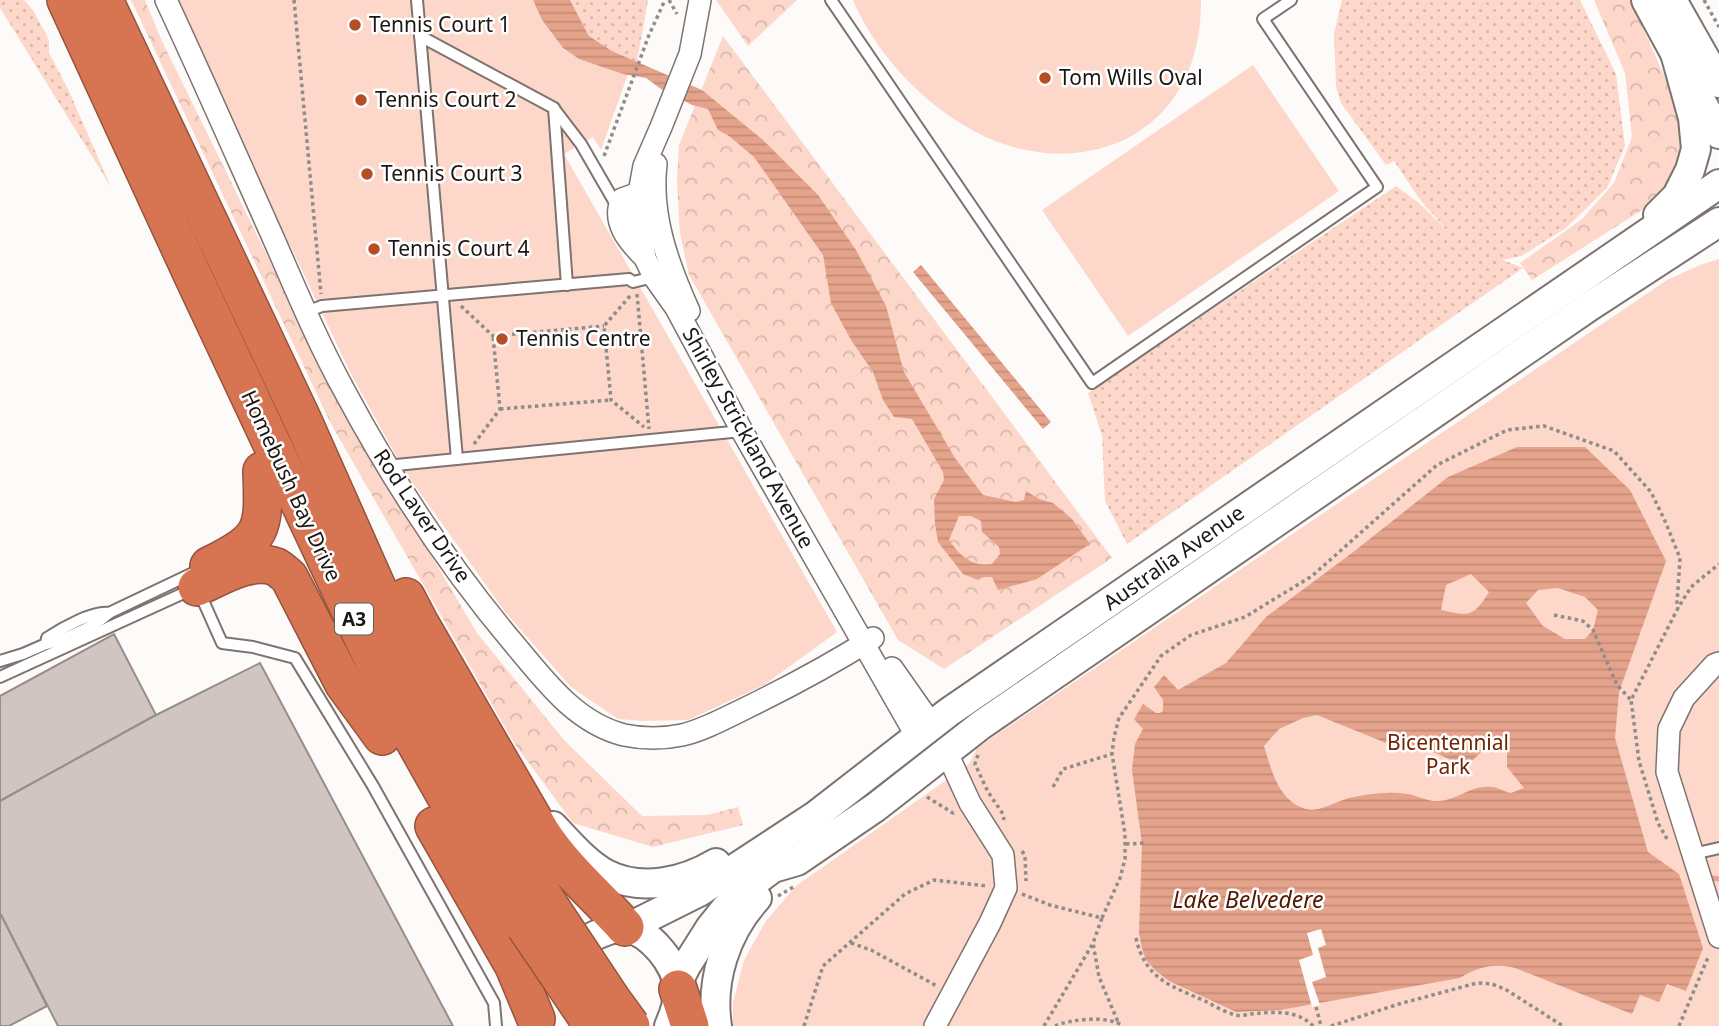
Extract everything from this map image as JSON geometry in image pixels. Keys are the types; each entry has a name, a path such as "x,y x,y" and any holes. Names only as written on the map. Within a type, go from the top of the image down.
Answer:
{"highway":[{"path":"45,0 170,224"},
{"name":"Homebush Bay Drive","path":"66,0 396,708 467,834 612,1000 631,1026"},
{"name":"Homebush Bay Drive","path":"104,0 303,421 399,637 495,816 538,917 593,1026"},
{"path":"205,301 251,444 382,736 514,966 536,1024"},
{"path":"303,421 337,461 419,622 553,851 615,930"},
{"path":"196,579 252,540 261,525 262,471"},
{"path":"196,579 246,566 263,564 278,568 289,578 344,684 382,736"},
{"path":"678,986 690,1026"}],"main road":[{"path":"1646,0 1719,134"},
{"path":"1672,0 1719,83"},
{"path":"1634,241 1677,196 1690,170 1696,149 1693,118 1675,53"},
{"name":"Australia Avenue","path":"615,930 699,892 815,816 924,731 1719,184"},
{"name":"Australia Avenue","path":"669,1026 675,1012 678,986 705,936 726,908 750,885 773,868 797,873 946,751 992,717 1590,306 1714,227"},
{"path":"501,766 571,845 607,874 652,884 691,876 811,804 877,784 934,744 946,751"},
{"path":"717,1026 718,979 729,941 747,909 759,896 797,873"},
{"path":"615,930 642,935 659,948 678,986"},
{"path":"536,1024 539,1003 548,983"}],"street":[{"name":"Rod Laver Drive","path":"166,0 314,309 343,389 386,466 489,615 557,694 578,713 602,727 624,735 663,738 684,735 703,729 748,707 868,642"},
{"name":"Shirley Strickland Avenue","path":"700,0 690,54 662,127 655,167 639,218 650,267 676,308 742,431 924,731"},
{"name":"Shirley Strickland Avenue","path":"646,194 671,269 691,316 868,642"},
{"path":"646,194 622,199 618,208 619,221 629,241 650,267"},
{"path":"1714,946 1693,854 1667,772 1669,729 1685,698 1714,665 1719,663"},
{"path":"934,1026 1006,888 1003,855 970,803 946,751"}],"lane":[{"path":"417,0 460,459"},
{"path":"831,0 1092,383 1377,187 1263,19 1291,0"},
{"path":"421,36 554,108 581,144 618,208"},
{"path":"554,108 567,285"},
{"path":"314,309 629,279 633,282 650,267"},
{"path":"386,466 742,431"},
{"path":"0,661 47,644 47,638 52,634 92,615 109,613 196,579"},
{"path":"0,677 196,579"},
{"path":"196,579 222,643 253,647 295,658 373,786 494,1003 496,1026"},
{"path":"1693,854 1719,848"}],"path":[{"path":"294,0 314,309"},
{"path":"604,156 649,35 665,0"},
{"path":"1704,0 1719,27"},
{"path":"493,336 604,326 636,289 649,431 611,400 500,409"},
{"path":"446,295 493,336 500,409 460,459"},
{"path":"604,326 611,400"},
{"path":"1044,1026 1093,943 1120,878 1126,844 1112,754 1119,718 1161,656 1191,635 1245,617 1312,576 1437,465 1507,430 1544,426 1614,451 1651,492 1665,521 1680,558 1676,603 1678,608"},
{"path":"1554,615 1583,621 1593,630 1617,685 1630,700"},
{"path":"1054,787 1063,769 1112,754"},
{"path":"917,796 928,797 953,813 970,803"},
{"path":"1126,844 1145,843"},
{"path":"777,897 797,873"},
{"path":"804,1026 823,966 905,894 934,880 1006,888 1050,905 1102,918"},
{"path":"1136,938 1139,950 1158,978 1178,989 1234,1015 1280,1012 1306,1018 1312,1026"},
{"path":"850,943 871,950 951,994"},
{"path":"1093,943 1099,977 1118,1022 1123,1026"},
{"path":"1679,1026 1714,946"},
{"path":"1477,983 1484,978"},
{"path":"1331,1026 1477,983 1492,984 1505,989 1563,1026"},
{"path":"1316,1007 1321,1026"},
{"path":"1055,1026 1086,1019 1118,1022"}],"green space":[{"path":"0,0 24,0 33,10 49,40 49,53 68,89 111,187 0,8"},
{"path":"131,0 145,0 161,39 329,382 477,633 564,740 642,816 707,815 738,807 743,825 653,847 573,823 514,743 330,422"},
{"name":"Tennis Centre","path":"174,0 533,0 542,20 563,48 579,59 628,74 601,150 593,137 564,154 837,632 764,685 688,720 618,719 571,687 506,613 400,465 350,372"},
{"path":"570,0 648,0 637,62 612,51 589,36"},
{"path":"716,0 797,0 748,46"},
{"name":"Tom Wills Oval","path":"853,0 1201,0 1193,58 1178,91 1158,117 1132,136 1103,148 1071,153 1039,152 1006,145 955,120 919,91 888,58 874,39"},
{"path":"1342,0 1580,0 1616,74 1625,146 1607,188 1566,228 1521,256 1503,260 1523,268 1127,544 1105,501 1102,435 1088,393 1396,186 1419,203 1448,231 1421,201 1394,161 1386,165 1341,103 1336,87 1334,34"},
{"path":"1594,0 1630,0 1678,107 1686,155 1661,198 1532,280 1520,263 1581,220 1614,183 1632,137 1625,73"},
{"path":"723,36 1112,558 944,669 898,640 689,275 680,234 677,181 679,145"},
{"path":"1253,65 1339,191 1128,336 1042,210"},
{"name":"Bicentennial Park","path":"1719,259 1719,1026 733,1026 733,1003 744,960 766,921 796,886 969,764 977,748 1667,280"}],"water":[{"path":"533,0 570,0 589,36 612,51 702,90 763,140 818,195 856,250 886,306 904,372 955,458 983,495 1016,502 1024,500 1026,491 1053,503 1072,519 1090,544 1037,579 998,590 992,577 978,580 963,574 938,542 934,499 944,480 943,472 912,419 894,417 883,400 873,372 851,340 831,303 823,255 754,157 718,130 708,109 692,105 646,78 623,74 579,59 563,48 542,20","holes":["959,516 971,516 981,521 982,532 999,547 1000,554 992,564 978,564 967,559 949,540"]},
{"path":"921,265 1051,422 1043,429 913,272"},
{"name":"Lake Belvedere","path":"1517,447 1585,447 1630,490 1666,561 1619,692 1615,738 1648,852 1679,874 1703,948 1686,991 1667,984 1659,1002 1640,995 1632,1014 1515,968 1493,966 1473,971 1460,978 1280,1010 1236,1012 1169,981 1146,960 1139,933 1142,844 1132,770 1135,744 1143,729 1134,719 1143,704 1156,713 1163,711 1163,700 1154,687 1164,675 1178,690 1226,663 1266,617 1448,477","holes":["1471,574 1489,592 1479,607 1464,614 1441,610 1446,585","1558,588 1585,597 1598,610 1593,630 1585,639 1565,639 1543,626 1526,603 1538,590","1317,715 1386,743 1420,746 1458,763 1472,761 1484,749 1507,749 1507,767 1524,788 1511,793 1484,787 1439,801 1408,794 1378,793 1349,798 1320,809 1303,808 1287,798 1273,773 1264,746 1279,729"]}],"pier":[{"path":"1321,929 1326,945 1318,948 1326,977 1312,982 1320,1005 1312,1007 1299,960 1313,955 1307,933"}],"building":[{"path":"114,634 156,715 0,801 0,696"},
{"path":"260,663 453,1026 58,1026 0,913 0,801 156,715"},
{"path":"0,913 47,1006 9,1026 0,1026"}],"waterway":[{"path":"1712,878 1719,879"}],"place":[{"name":"Tennis Court 1","path":"355,25"},
{"name":"Tom Wills Oval","path":"1045,78"},
{"name":"Tennis Court 2","path":"361,100"},
{"name":"Tennis Court 3","path":"367,174"},
{"name":"Tennis Court 4","path":"374,249"},
{"name":"Tennis Centre","path":"502,339"}]}
